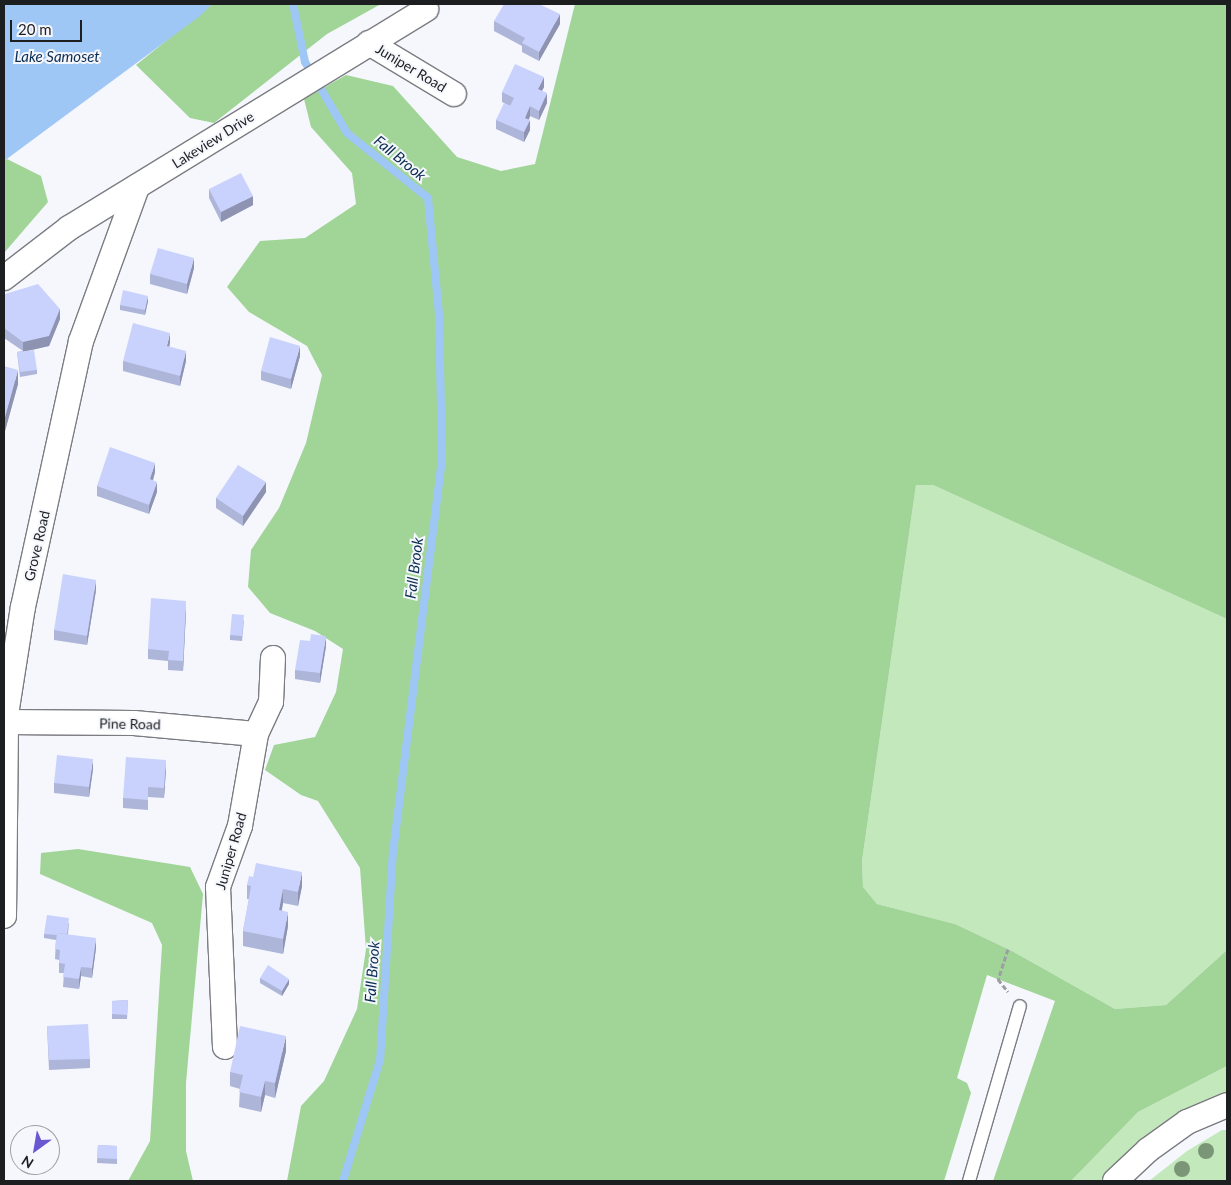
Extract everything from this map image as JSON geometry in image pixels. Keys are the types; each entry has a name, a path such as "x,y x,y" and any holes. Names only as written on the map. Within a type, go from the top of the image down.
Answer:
{"street":[{"name":"Lakeview Drive","path":"4,278 69,228 426,8"},
{"name":"Juniper Road","path":"369,43 454,94"},
{"name":"Grove Road","path":"4,916 5,722 23,607 81,341 137,187"},
{"name":"Juniper Road","path":"225,1047 218,887 240,826 256,734 271,702 273,658"},
{"name":"Pine Road","path":"5,722 134,723 256,734"},
{"path":"1115,1181 1148,1150 1187,1122 1227,1105"}],"lane":[{"path":"969,1181 1020,1006"}],"path":[{"path":"1008,949 998,980 1020,1006"}],"green space":[{"path":"212,4 381,4 327,34 214,123 190,118 136,65"},
{"path":"575,4 1227,4 1227,619 933,485 916,485 862,861 863,887 877,904 955,924 1012,951 1115,1009 1166,1005 1227,950 1227,1066 1138,1112 1071,1181 993,1181 1055,1001 987,975 957,1078 967,1083 971,1093 944,1181 287,1181 301,1106 324,1081 357,1009 366,949 360,868 318,801 301,795 265,770 274,745 315,737 336,692 343,649 315,631 270,613 248,587 251,550 279,508 306,443 322,375 307,346 249,312 227,287 260,241 305,238 356,204 352,173 311,127 304,99 346,75 393,86 457,157 501,171 535,164"},
{"path":"7,159 41,176 48,202 4,253 4,161"},
{"path":"916,485 933,485 1227,619 1227,950 1166,1005 1115,1009 1012,951 955,924 877,904 863,887 862,861"},
{"path":"78,849 190,867 203,894 186,1083 186,1151 193,1181 128,1181 150,1141 162,945 152,923 40,874 41,853"},
{"path":"1227,1066 1227,1092 1158,1127 1132,1149 1100,1181 1071,1181 1138,1112"},
{"path":"1222,1130 1227,1130 1227,1181 1149,1181 1187,1151"}],"water":[{"name":"Lake Samoset","path":"4,4 212,4 200,16 4,161"}],"building":[{"path":"504,4 539,4 560,14 539,52 522,43 525,38 494,21"},
{"path":"515,64 544,77 538,89 547,93 539,111 530,106 525,118 530,120 524,132 496,120 504,103 510,106 514,98 502,92"},
{"path":"241,173 253,196 221,212 209,189"},
{"path":"158,248 194,258 187,284 150,274"},
{"path":"38,284 60,309 49,336 23,342 4,328 5,294"},
{"path":"123,290 148,296 145,310 120,305"},
{"path":"133,323 170,333 167,346 186,351 180,376 123,361"},
{"path":"270,337 300,346 291,379 261,371"},
{"path":"34,350 37,370 20,372 17,352"},
{"path":"4,366 18,370 5,417 4,416"},
{"path":"110,447 155,463 150,479 157,482 149,505 97,486"},
{"path":"238,465 266,482 243,516 216,498"},
{"path":"63,574 96,580 87,636 54,630"},
{"path":"151,598 186,601 183,661 168,660 169,651 148,649"},
{"path":"232,614 244,615 242,636 230,635"},
{"path":"311,634 326,636 320,673 295,670 300,640 310,641"},
{"path":"57,755 93,759 89,787 54,783"},
{"path":"126,757 166,760 164,788 148,787 148,800 123,798"},
{"path":"256,863 302,872 298,892 283,889 279,910 288,912 283,939 243,931 251,886 247,885 249,876 253,877"},
{"path":"47,915 69,918 67,934 44,934"},
{"path":"57,933 96,938 92,968 81,967 79,979 63,977 65,964 59,963 60,950 55,949"},
{"path":"268,965 289,979 282,991 260,978"},
{"path":"128,1000 127,1015 112,1014 112,1001"},
{"path":"88,1024 90,1059 49,1060 47,1026"},
{"path":"240,1026 286,1036 275,1083 265,1081 261,1097 239,1092 243,1075 230,1072"},
{"path":"98,1145 117,1146 117,1159 97,1158"}],"waterway":[{"name":"Fall Brook","path":"293,4 305,62 347,133 428,198 439,315 442,459 393,850 380,1060 343,1181"}]}
